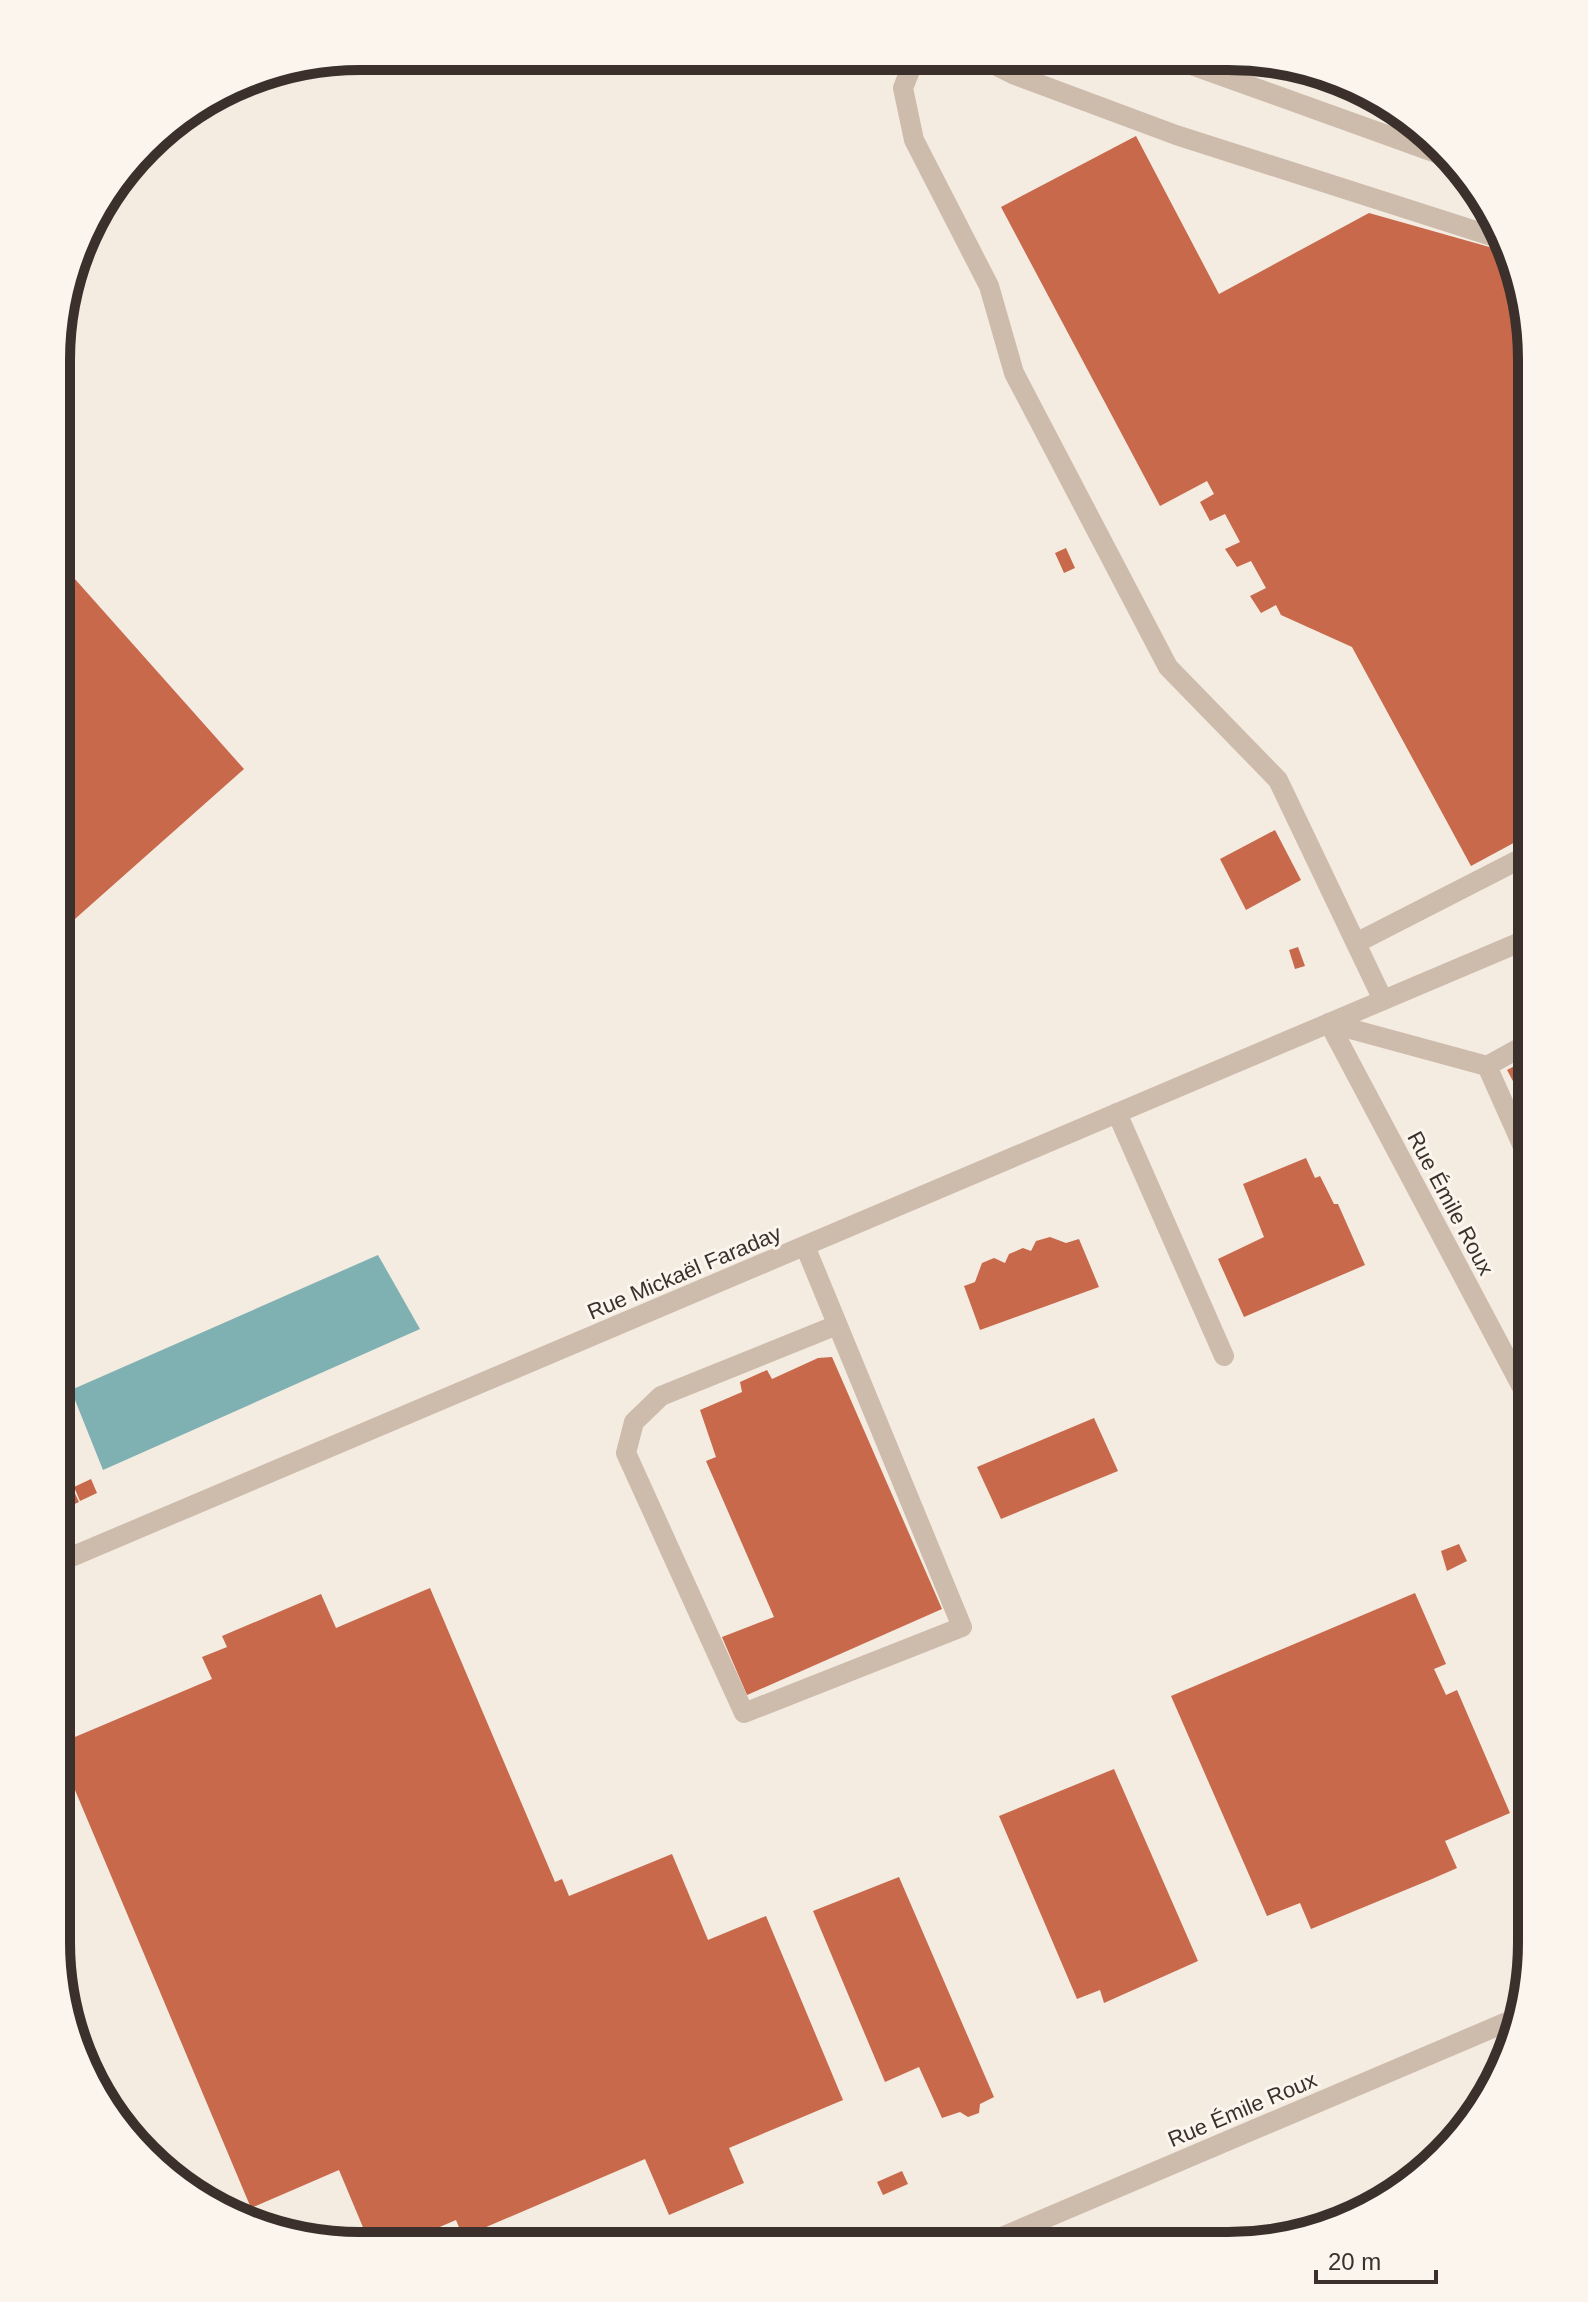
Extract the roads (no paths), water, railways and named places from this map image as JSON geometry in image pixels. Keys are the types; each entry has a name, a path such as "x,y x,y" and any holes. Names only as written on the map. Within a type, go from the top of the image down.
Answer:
{"street":[{"path":"910,70 903,88 914,140 989,286 1014,373 1168,667 1278,780 1383,1000"},
{"path":"1005,70 1176,135 1490,235"},
{"path":"1205,70 1427,150"},
{"path":"1356,943 1518,860"},
{"name":"Rue Mickaël Faraday","path":"70,1557 1518,943"},
{"path":"1329,1023 1487,1066 1518,1049"},
{"name":"Rue Émile Roux","path":"1329,1023 1518,1380"},
{"path":"1487,1066 1518,1136"},
{"path":"1117,1113 1224,1356"},
{"path":"805,1246 962,1627 744,1713 626,1453 634,1422 661,1396 837,1325"},
{"name":"Rue Émile Roux","path":"1014,2232 1507,2022"}],"water":[{"path":"378,1255 420,1329 103,1470 71,1390"}]}
